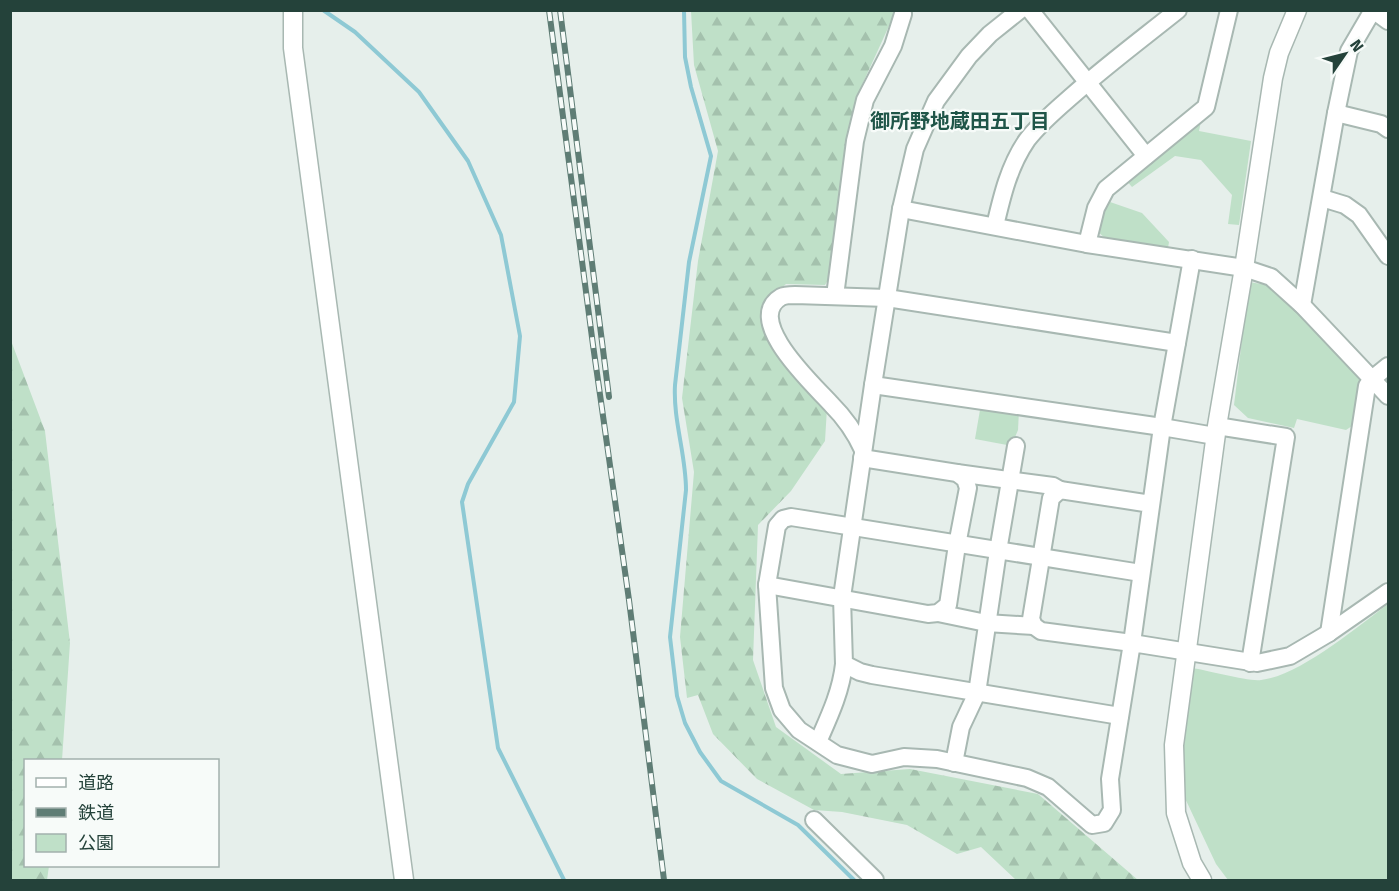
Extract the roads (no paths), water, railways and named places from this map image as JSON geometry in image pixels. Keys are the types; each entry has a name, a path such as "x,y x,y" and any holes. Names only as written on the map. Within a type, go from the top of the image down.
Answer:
{"street":[{"path":"293,10 293,48 404,880"},
{"path":"818,742 831,714 843,678 842,597 851,528 901,209 915,149 936,101 969,56 990,34 1020,10"},
{"path":"1030,10 1146,156"},
{"path":"995,226 1002,192 1027,140 1050,115 1087,82 1178,10"},
{"path":"1202,880 1192,863 1176,813 1174,745 1216,431 1273,78 1297,10"},
{"path":"1302,305 1349,51 1373,11 1389,21"},
{"path":"835,296 855,141 865,100 893,46 904,12"},
{"path":"1088,243 1096,208 1106,189 1206,107 1225,13"},
{"path":"1336,113 1381,123 1389,129"},
{"path":"1322,198 1345,205 1359,215 1389,256"},
{"path":"901,209 1088,243 1244,268 1271,277 1302,305 1389,396"},
{"path":"1141,573 791,517 783,519 777,526 767,585 774,688 782,710 799,730 837,755 872,764 904,757 937,759 1027,778 1048,787 1092,825 1104,824 1112,810 1110,779 1132,643 1162,427 1192,259"},
{"path":"863,454 855,432 802,375 776,338 770,321 772,307 781,297 795,295 887,298 1177,343"},
{"path":"1329,633 1367,386 1371,379 1389,366"},
{"path":"873,385 1162,427 1286,437 1250,663"},
{"path":"954,762 961,727 977,693 986,623 1016,446"},
{"path":"863,454 957,473 1053,486 1060,490 1151,504"},
{"path":"938,613 948,605 968,488 965,479 957,473"},
{"path":"1060,490 1051,498 1031,619 1034,626 1041,631 1132,643 1250,663 1290,656 1329,633 1389,592"},
{"path":"767,585 986,623 1034,626"},
{"path":"844,664 866,674 1120,716"},
{"path":"814,820 875,880"}],"waterway":[{"path":"323,10 355,32 419,92 468,161 501,235 520,336 514,402 468,484 462,502 498,748 564,880"},
{"path":"684,10 685,57 691,87 711,156 689,262 675,385 676,412 686,490 670,637 677,696 685,723 700,752 721,781 798,825 854,880"}],"railway":[{"path":"549,10 629,600 664,880"},
{"path":"560,10 609,397"}],"district":[{"name":"御所野地蔵田五丁目","path":"960,121"}]}
